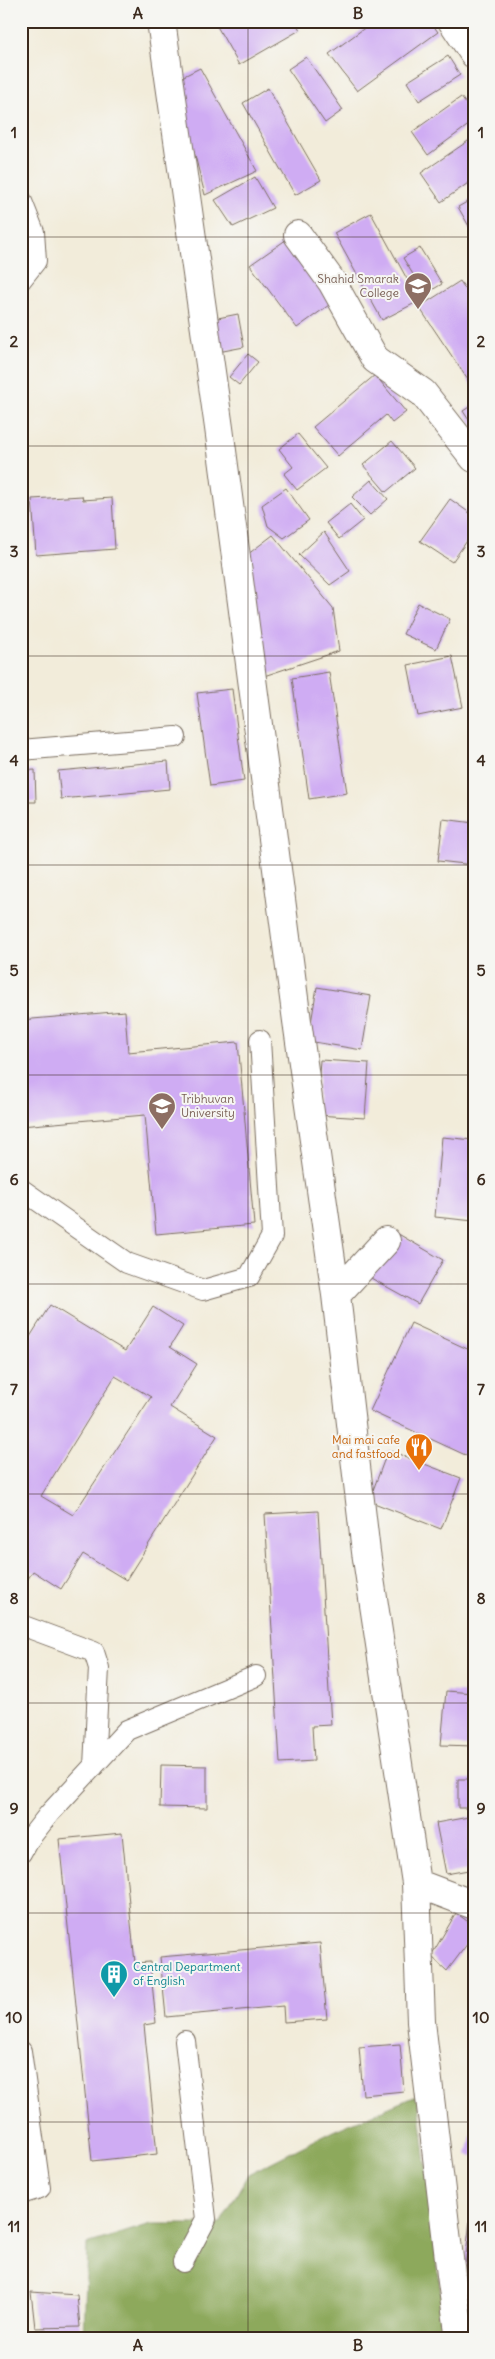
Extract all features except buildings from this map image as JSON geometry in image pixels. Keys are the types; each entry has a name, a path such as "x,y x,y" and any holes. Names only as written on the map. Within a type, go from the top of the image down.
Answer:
{"street":[{"path":"160,21 219,428 296,1012 336,1295 366,1552 416,1883 421,2022 462,2278 460,2338"},
{"path":"452,21 474,54"},
{"path":"298,235 332,282 375,359 423,393 474,458"},
{"path":"336,1295 386,1241"},
{"path":"416,1883 474,1905"}],"lane":[{"path":"21,199 34,232 36,261 21,280"},
{"path":"21,750 176,737"},
{"path":"21,1188 127,1263 203,1290 249,1277 272,1236 260,1040"},
{"path":"21,1625 94,1652 99,1668 94,1766"},
{"path":"21,1854 27,1842 49,1814 127,1730 256,1676"},
{"path":"183,2262 206,2219 185,2041"},
{"path":"21,2050 40,2188 21,2194"}],"green space":[{"path":"418,2095 446,2338 84,2338 87,2244 151,2224 220,2224 248,2174 333,2131"}],"place":[{"name":"Shahid Smarak College","path":"418,310"},
{"name":"Tribhuvan University","path":"162,1130"},
{"name":"Mai mai cafe and fastfood","path":"419,1471"},
{"name":"Central Department of English","path":"114,1998"}]}
